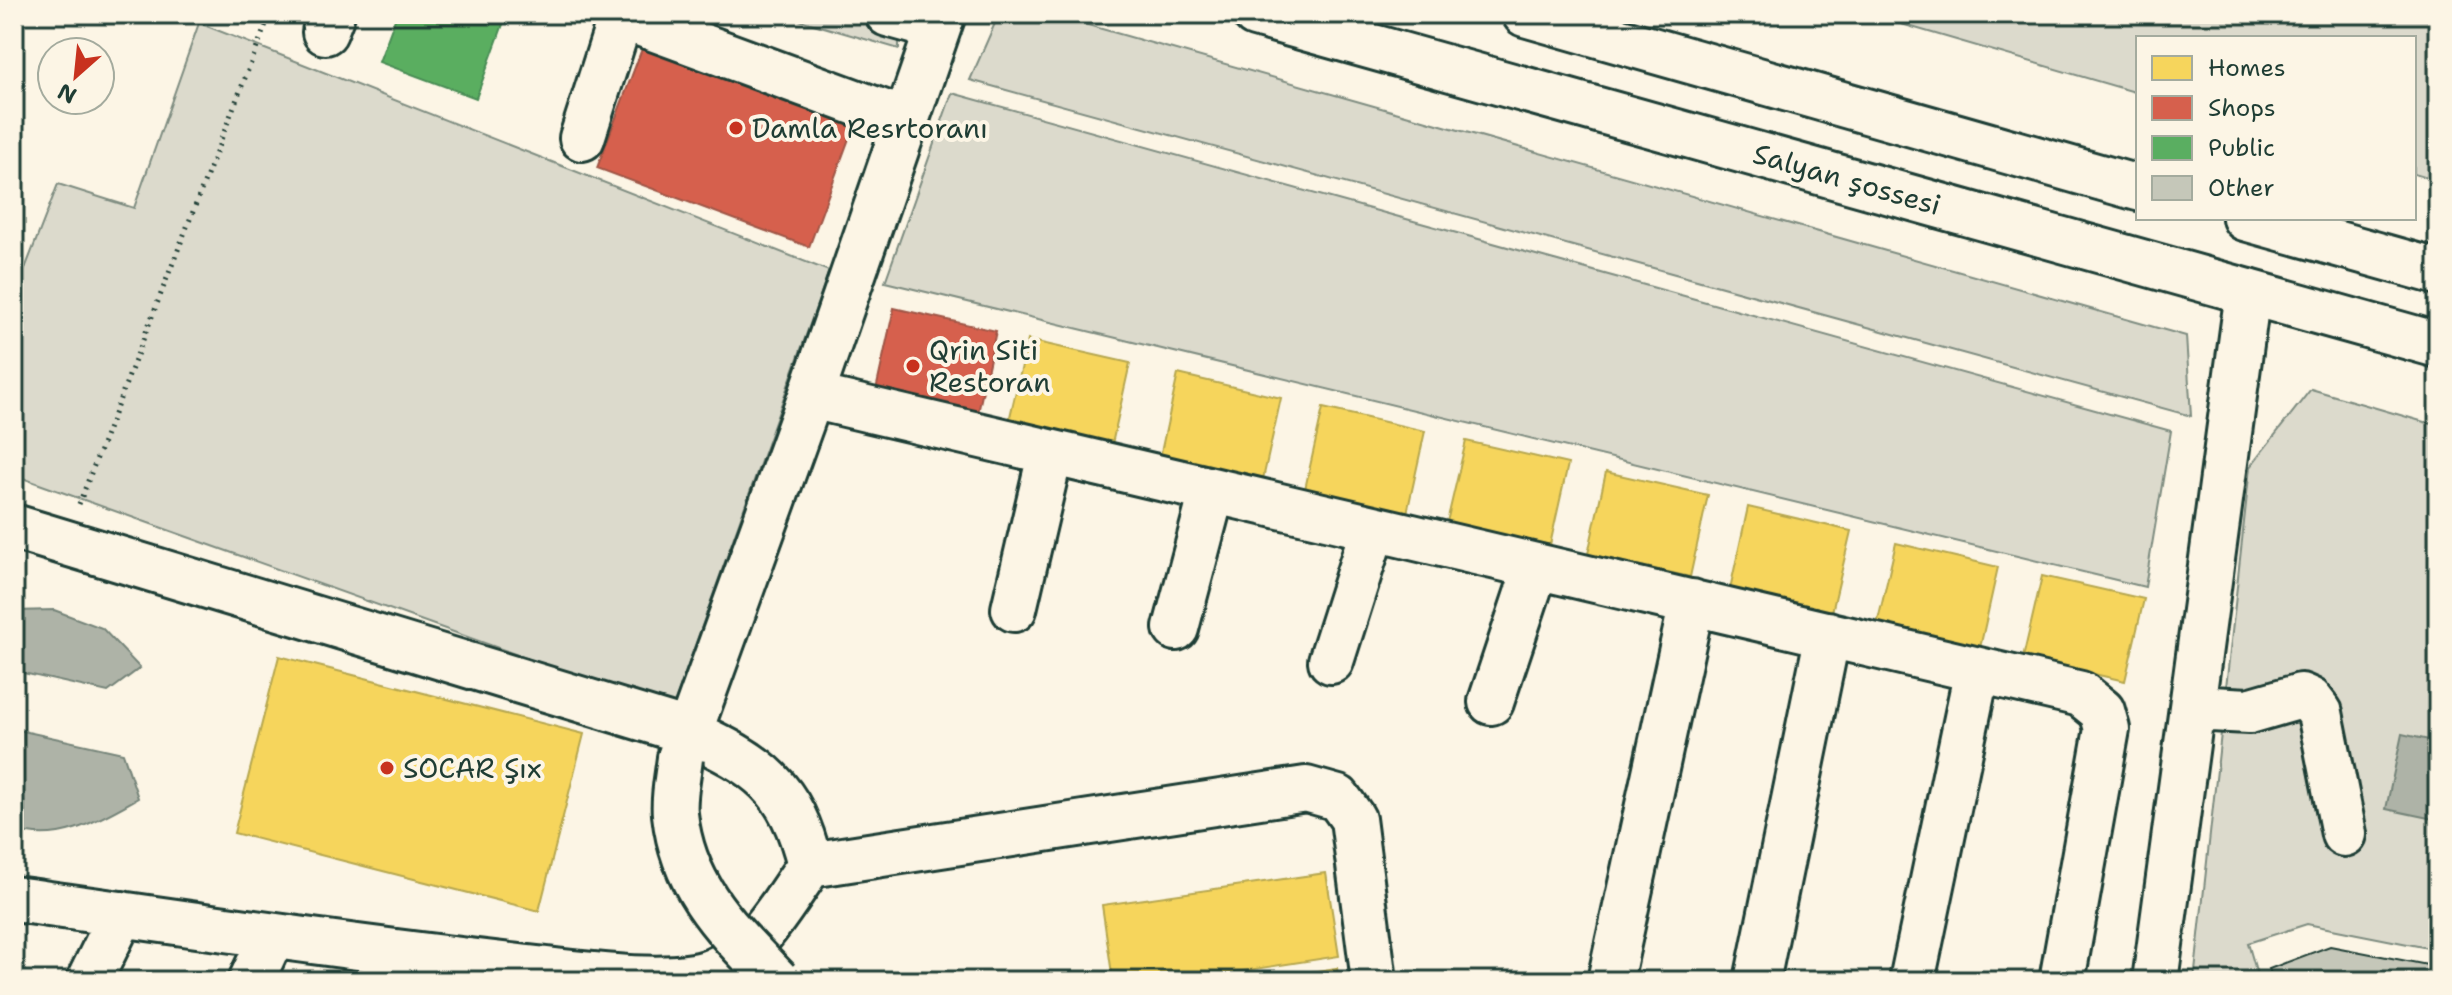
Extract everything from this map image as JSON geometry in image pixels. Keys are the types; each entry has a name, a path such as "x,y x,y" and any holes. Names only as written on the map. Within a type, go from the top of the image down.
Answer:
{"main road":[{"path":"777,981 711,910 683,861 675,811 684,745 811,396 940,21 888,14"},
{"name":"Salyan şossesi","path":"1255,14 2436,347"},
{"path":"1525,14 2136,187"},
{"path":"582,138 618,15 906,121"},
{"path":"2252,220 2438,272"},
{"path":"2155,981 2248,292"},
{"path":"811,396 1050,455 2081,694 2102,711 2107,729 2062,981"},
{"path":"1014,609 1050,455"},
{"path":"1176,628 1212,492"},
{"path":"14,527 761,771 786,799 803,838 810,865"},
{"path":"1331,661 1373,529"},
{"path":"1491,702 1536,567"},
{"path":"1610,981 1692,602"},
{"path":"1757,981 1828,634"},
{"path":"1912,981 1977,670"},
{"path":"2192,708 2249,711 2301,696 2310,700 2320,713 2344,834"},
{"path":"14,899 272,936 424,969 576,977 715,978 755,942 810,865 1306,789 1338,798 1353,819 1374,981"},
{"path":"89,981 122,914"},
{"path":"251,981 272,936"}],"path":[{"path":"64,542 270,14"}],"shaded area":[{"path":"779,14 899,14 899,49"},
{"path":"999,14 1049,14 2186,336 2191,416 970,80"},
{"path":"1867,14 2438,14 2438,181 2416,175 2416,36 2136,36 2136,92"},
{"path":"199,23 829,271 672,710 14,475 14,297 58,184 134,208"},
{"path":"952,93 2171,431 2145,587 885,282"},
{"path":"2311,389 2438,426 2438,950 2307,924 2248,943 2259,981 2194,981 2250,467"},
{"path":"54,610 102,628 140,668 108,692 14,671 14,611"},
{"path":"14,729 123,753 138,798 94,822 62,832 30,833 14,829"},
{"path":"2402,734 2438,742 2438,820 2386,809"}],"building: Homes":[{"path":"1028,340 1130,363 1112,444 1009,421"},
{"path":"1178,374 1281,398 1263,479 1160,457"},
{"path":"1323,408 1425,431 1407,513 1305,489"},
{"path":"1466,441 1568,464 1550,545 1447,522"},
{"path":"1606,472 1708,495 1690,577 1588,554"},
{"path":"1748,507 1851,531 1832,612 1730,589"},
{"path":"1896,543 1998,567 1980,648 1877,625"},
{"path":"2042,576 2144,599 2125,681 2023,658"},
{"path":"279,656 584,734 539,911 234,833"},
{"path":"1326,873 1339,956 1178,981 1113,981 1102,905"},
{"path":"1337,968 1339,981 1259,981 1259,980"}],"building: Shops":[{"path":"643,46 854,125 809,247 597,168"},
{"path":"894,308 996,331 978,413 876,390"}],"building: Public":[{"path":"397,14 506,16 476,98 379,62"}],"building: Other":[{"path":"2330,946 2438,967 2438,981 2274,981 2269,969"}],"place":[{"name":"Damla Resrtoranı","path":"736,128"},
{"name":"Qrin Siti Restoran","path":"913,366"},
{"name":"SOCAR Şıx","path":"387,768"}]}
